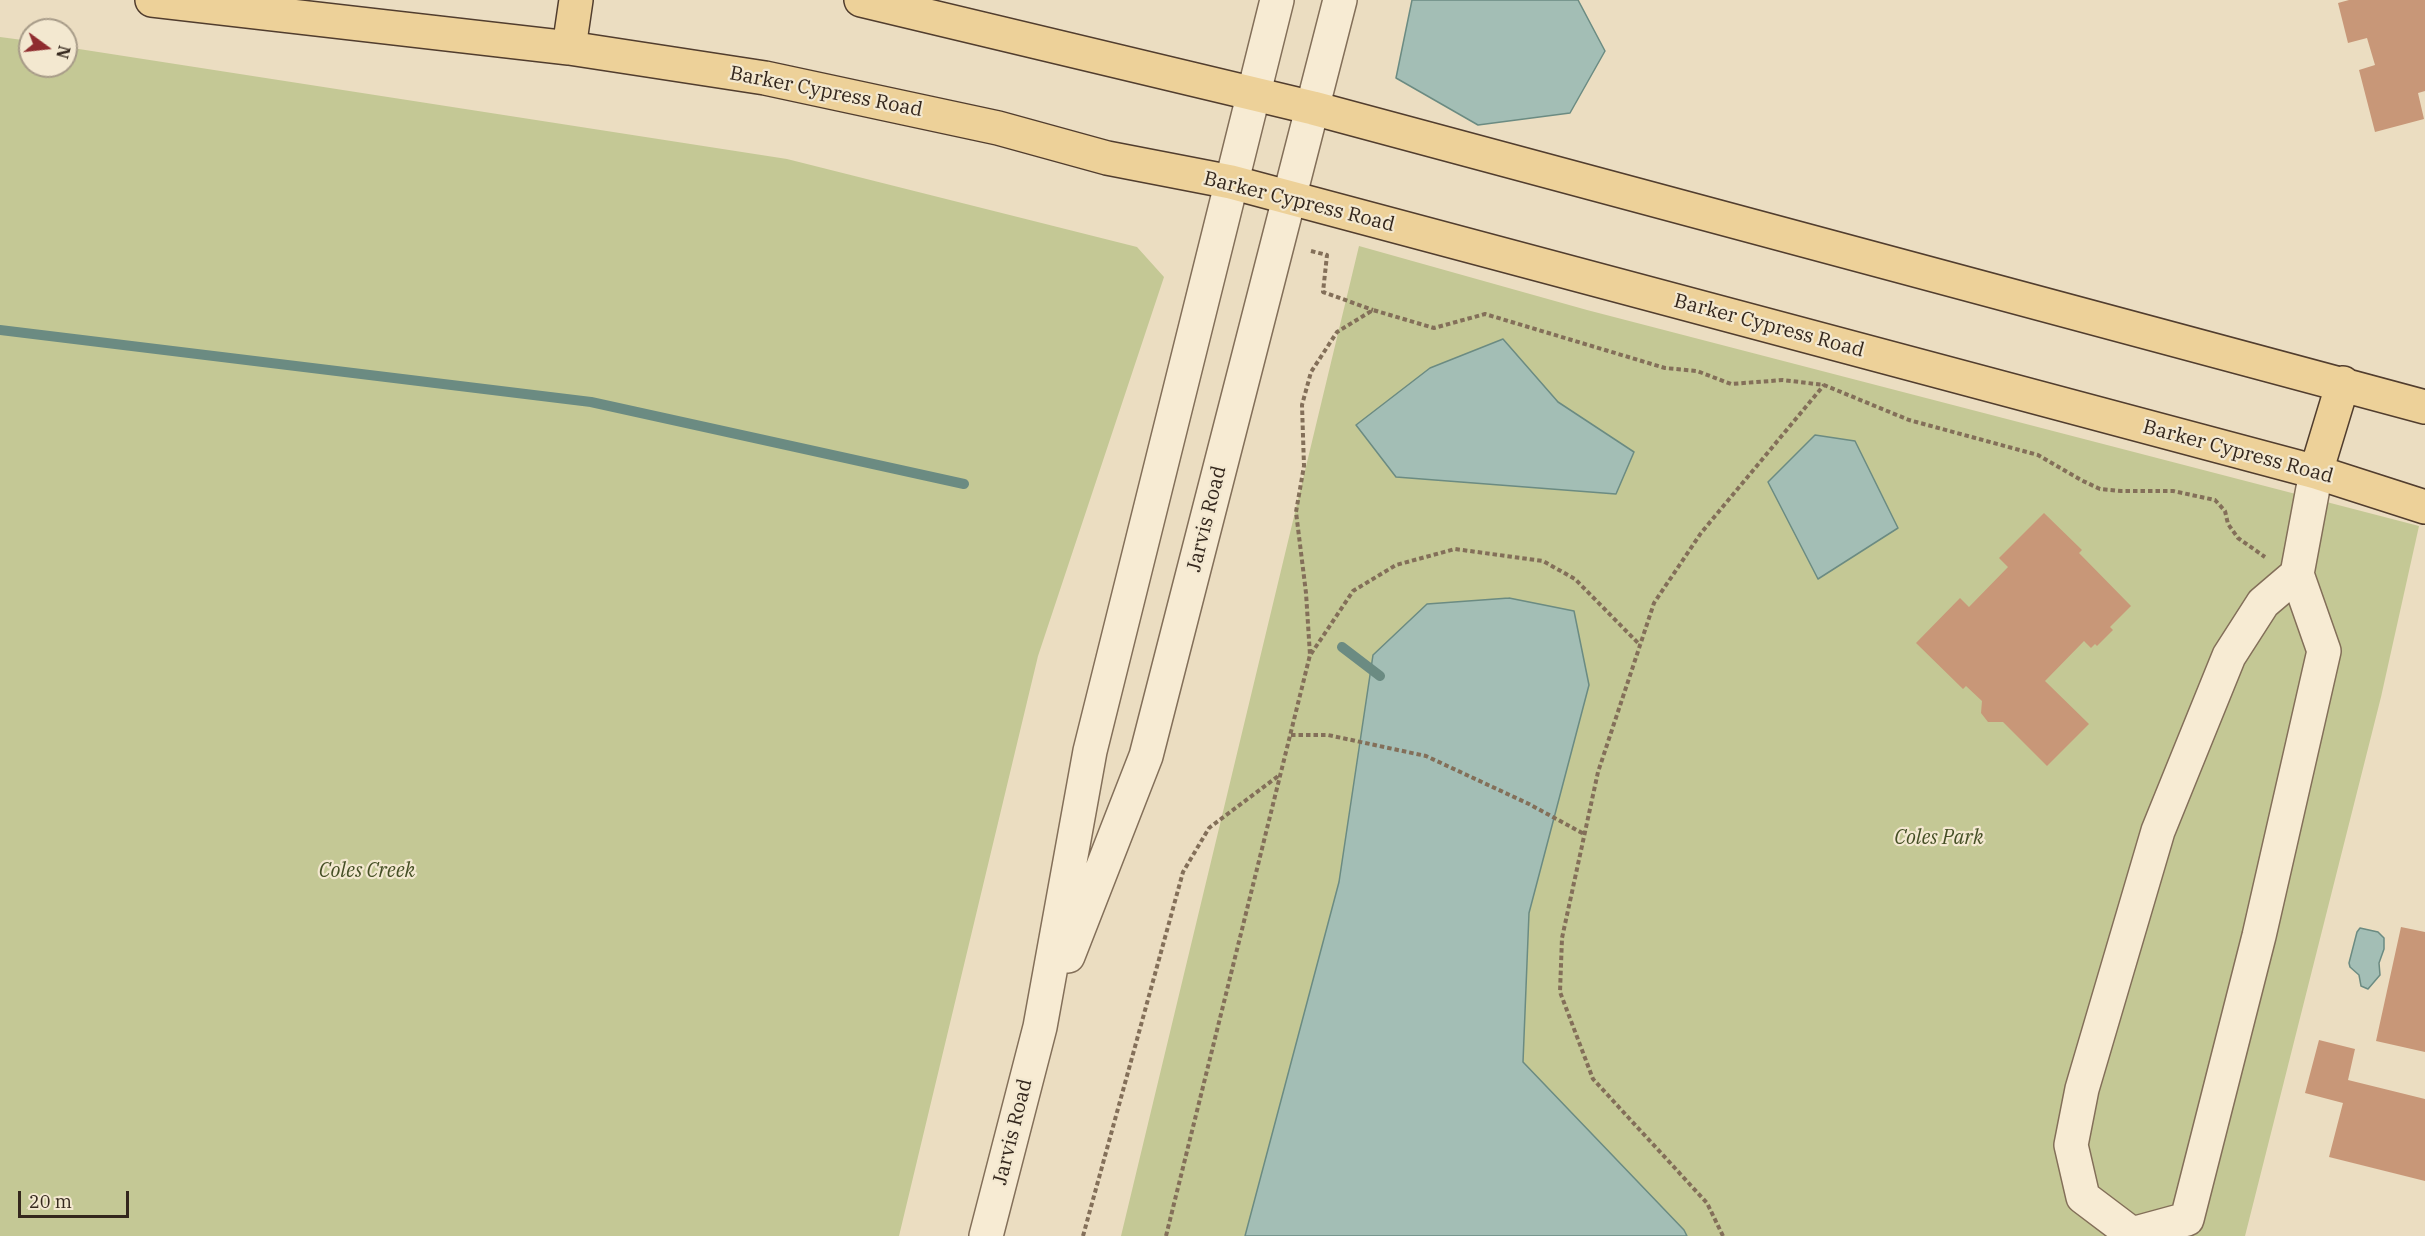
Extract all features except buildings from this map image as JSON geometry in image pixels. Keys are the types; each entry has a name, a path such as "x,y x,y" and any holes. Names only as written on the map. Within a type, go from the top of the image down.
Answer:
{"main road":[{"name":"Barker Cypress Road","path":"152,0 569,48 765,78 998,128 1107,158 1231,182 2316,472 2425,507"},
{"path":"569,48 576,0"},
{"path":"861,0 1313,108 2343,383 2425,407"},
{"path":"2316,472 2343,383"}],"street":[{"name":"Jarvis Road","path":"986,1236 1040,1027 1090,751 1277,0"},
{"name":"Jarvis Road","path":"1040,1027 1146,756 1340,0"},
{"path":"2297,574 2263,603 2229,656 2158,831 2082,1089 2071,1145 2082,1197 2132,1234 2187,1219 2259,936 2324,651 2297,574 2316,472"}],"path":[{"path":"1166,1236 1310,655 1306,593 1296,512 1304,466 1302,405 1311,372 1337,332 1373,310 1434,328 1485,314 1665,368 1697,371 1731,384 1782,380 1824,385 1909,420 2038,455 2100,489 2173,491 2215,500 2225,512 2228,524 2238,538 2252,550 2297,574"},
{"path":"1723,1236 1707,1203 1593,1079 1560,992 1562,938 1598,772 1654,603 1701,533 1824,385"},
{"path":"1310,655 1353,591 1396,565 1455,549 1543,561 1575,579 1640,645"},
{"path":"1292,735 1328,735 1426,756 1529,804 1584,834"},
{"path":"1083,1236 1183,872 1209,828 1282,774"}],"green space":[{"name":"Coles Creek","path":"0,37 18,39 18,78 78,78 78,49 787,159 1137,247 1164,277 1038,656 899,1236 0,1236"},
{"name":"Coles Park","path":"1359,246 1587,310 2419,526 2381,697 2245,1236 1121,1236"}],"water":[{"path":"1412,0 1578,0 1605,51 1570,113 1478,125 1396,78"},
{"path":"1503,339 1558,402 1634,452 1616,494 1396,477 1356,425 1430,368"},
{"path":"1815,435 1855,441 1898,528 1818,579 1768,482"},
{"path":"1509,598 1574,611 1589,685 1529,913 1523,1062 1684,1230 1687,1236 1245,1236 1339,882 1373,655 1427,604"},
{"path":"2360,928 2378,932 2384,938 2384,949 2379,963 2380,975 2368,989 2361,986 2359,975 2349,963"}],"waterway":[{"path":"0,330 591,402 964,484"},
{"path":"1342,647 1380,676"}]}
